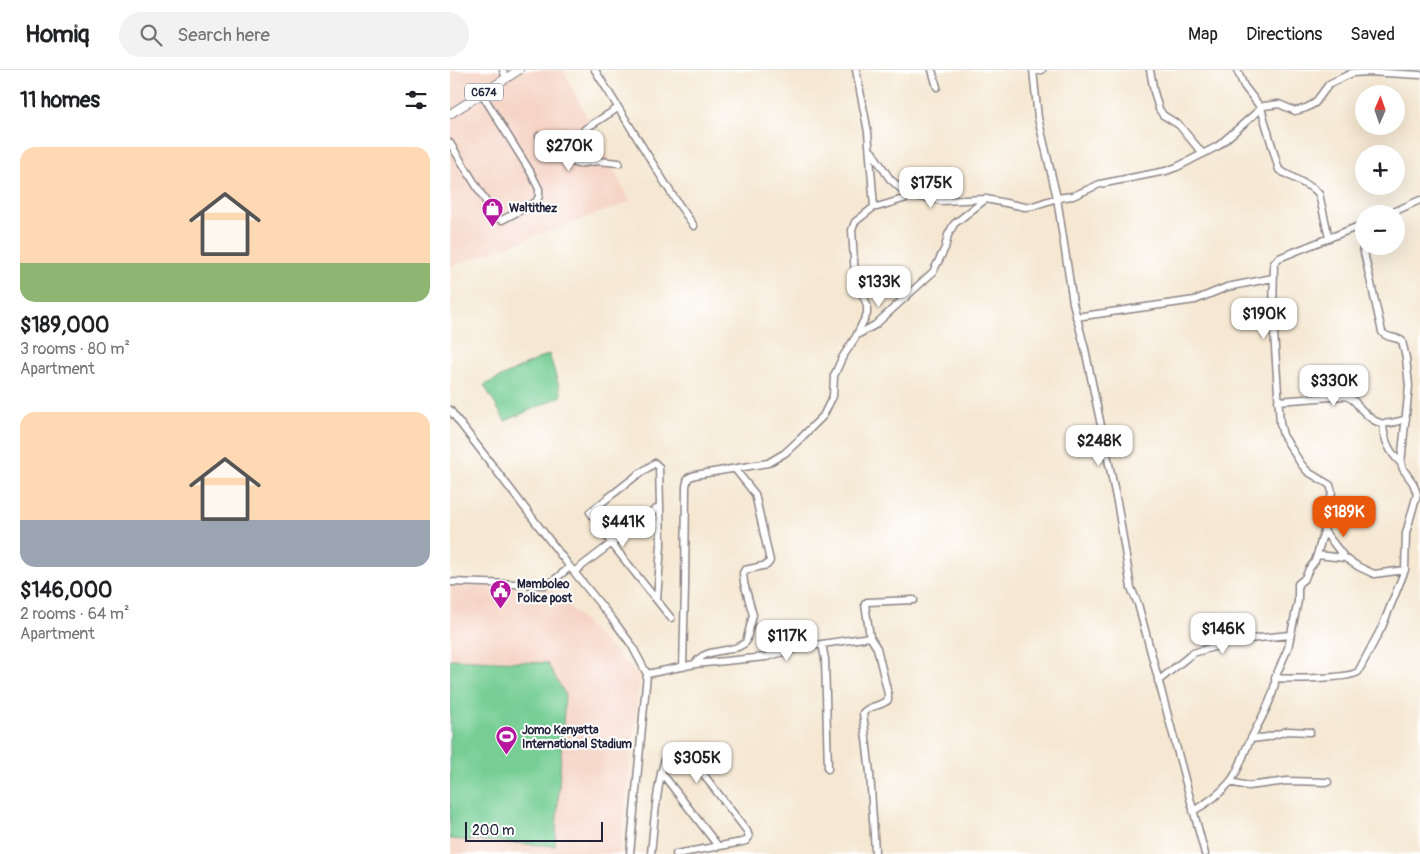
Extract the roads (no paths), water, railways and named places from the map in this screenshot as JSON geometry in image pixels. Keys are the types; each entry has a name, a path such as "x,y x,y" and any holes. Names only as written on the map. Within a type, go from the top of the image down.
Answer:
{"main road":[{"name":"C674","path":"450,114 519,70"}],"street":[{"path":"503,70 506,78"},
{"path":"595,70 673,196 694,226"},
{"path":"856,70 870,149 874,207"},
{"path":"932,70 937,87"},
{"path":"1042,70 1034,71 1038,118 1057,198 1073,303 1085,349 1118,507 1131,588 1138,604 1205,854"},
{"path":"1150,70 1154,92 1163,116 1179,125 1203,154"},
{"path":"1236,70 1244,86 1261,108 1277,167 1282,173 1314,189 1319,194 1329,238"},
{"path":"683,667 687,482 690,476 763,465 778,458 823,416 833,396 834,376 867,314 866,305 855,276 852,230 855,222 874,207 910,198 930,198 941,201 986,199 1029,207 1057,198 1073,196 1100,184 1166,171 1218,146 1261,108 1279,104 1295,111 1306,108 1315,102 1330,84 1352,73 1420,75"},
{"path":"450,144 496,218 502,220 536,202 539,196 539,188 482,94"},
{"path":"564,159 586,129 618,108"},
{"path":"539,136 548,148 564,159 577,164 598,161 619,163"},
{"path":"870,149 882,169 910,198"},
{"path":"857,335 875,325 933,272 954,224 986,199"},
{"path":"1405,207 1420,200"},
{"path":"1192,811 1204,805 1230,782 1237,772 1270,698 1276,682 1275,678 1288,648 1298,601 1298,584 1305,578 1308,569 1315,561 1331,500 1332,488 1326,482 1308,472 1290,447 1280,423 1273,317 1275,260 1355,227"},
{"path":"1275,678 1341,677 1358,672 1382,627 1405,570 1406,533 1417,494 1401,463 1409,386 1406,358 1402,341 1385,335 1382,332 1367,255"},
{"path":"1076,317 1195,300 1227,287 1273,278"},
{"path":"1278,401 1348,396 1373,419 1383,425 1406,419"},
{"path":"450,410 631,644 648,674 630,854"},
{"path":"1383,425 1385,440 1401,463"},
{"path":"657,600 661,545 659,467 654,463 590,511 612,544 671,618"},
{"path":"695,664 702,656 737,647 746,642 753,615 743,573 745,570 767,565 770,561 755,494 735,468"},
{"path":"450,582 546,585 612,544 660,506"},
{"path":"1324,530 1345,558 1359,567 1374,574 1405,570"},
{"path":"1317,555 1345,558"},
{"path":"875,851 870,773 863,713 867,708 882,704 888,700 888,694 877,648 870,636 866,603 914,600"},
{"path":"1158,681 1193,653 1238,640 1290,635"},
{"path":"648,674 695,664 766,658 801,647 870,636"},
{"path":"822,644 825,659 828,769"},
{"path":"1251,738 1268,737 1287,731 1310,732"},
{"path":"651,854 661,772 667,753 672,749 678,748 685,751 748,831 749,836 746,841 676,854"},
{"path":"661,772 718,846"},
{"path":"1230,782 1248,786 1287,781 1328,782"}],"place":[{"name":"Waltithez","path":"493,227"},
{"name":"Mamboleo Police post","path":"501,610"},
{"name":"Jomo Kenyatta International Stadium","path":"506,756"}]}
